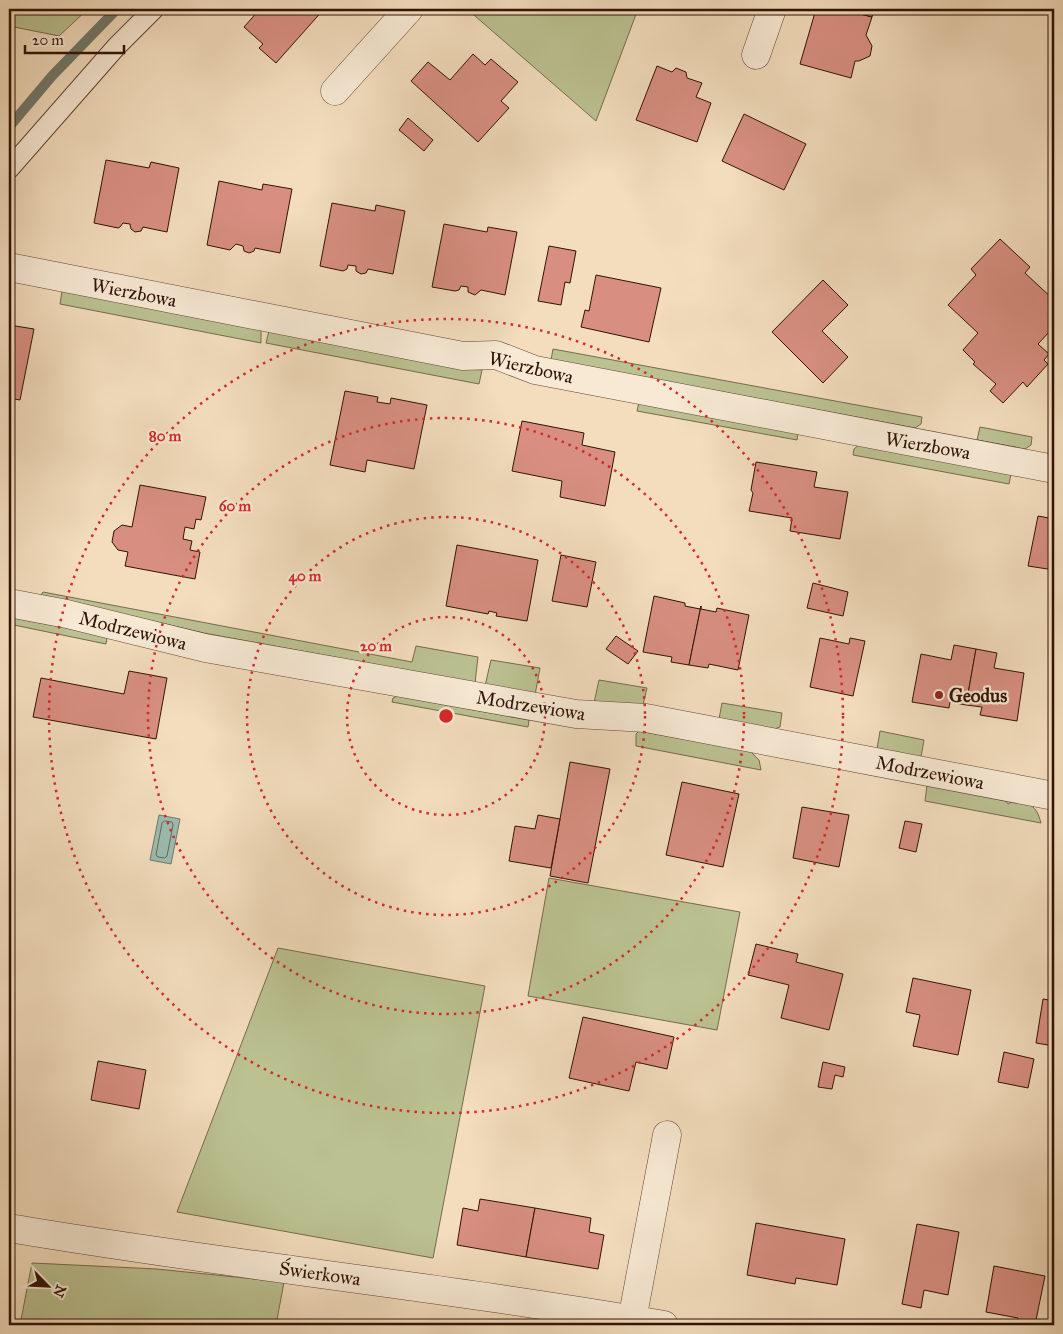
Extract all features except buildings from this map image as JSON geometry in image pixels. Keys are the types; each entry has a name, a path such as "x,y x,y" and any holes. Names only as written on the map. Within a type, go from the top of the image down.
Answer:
{"street":[{"path":"335,90 409,9"},
{"path":"756,56 772,9"},
{"name":"Wierzbowa","path":"9,267 463,356 496,355 534,370 1054,469"},
{"name":"Modrzewiowa","path":"9,603 67,614 205,648 576,714 646,718 1054,796"},
{"path":"632,1320 667,1135"},
{"name":"Świerkowa","path":"9,1228 136,1249 401,1285 664,1325"}],"lane":[{"path":"9,170 117,46 154,9"}],"green space":[{"path":"9,9 88,9 59,36 9,26"},
{"path":"467,9 638,9 596,121"},
{"path":"62,291 261,330 261,343 60,304"},
{"path":"269,331 465,369 482,370 479,384 266,343"},
{"path":"553,349 922,417 921,424 915,428 551,360"},
{"path":"639,402 798,433 797,440 637,411"},
{"path":"980,427 1032,437 1031,445 1025,449 977,440"},
{"path":"860,444 1011,474 1009,484 853,455 854,449"},
{"path":"43,592 412,662 416,646 478,657 475,683 204,633 41,595"},
{"path":"9,617 104,635 107,638 106,644 9,624"},
{"path":"491,660 540,668 535,695 485,686"},
{"path":"599,680 647,688 643,705 594,703"},
{"path":"397,696 529,720 528,727 392,702 393,698"},
{"path":"722,703 782,713 780,727 774,729 719,719"},
{"path":"639,731 750,751 759,760 761,770 636,746 636,734"},
{"path":"880,731 924,740 921,757 877,749"},
{"path":"927,785 1004,799 1008,804 1013,801 1028,804 1037,812 1041,823 925,801"},
{"path":"549,878 740,912 717,1030 528,996"},
{"path":"278,948 485,986 433,1258 177,1212"},
{"path":"32,1263 157,1269 284,1282 276,1325 20,1325"}],"water":[{"path":"159,815 180,819 171,864 150,860"}],"waterway":[{"path":"9,127 52,76 117,9"}],"place":[{"name":"Geodus","path":"939,695"}]}
